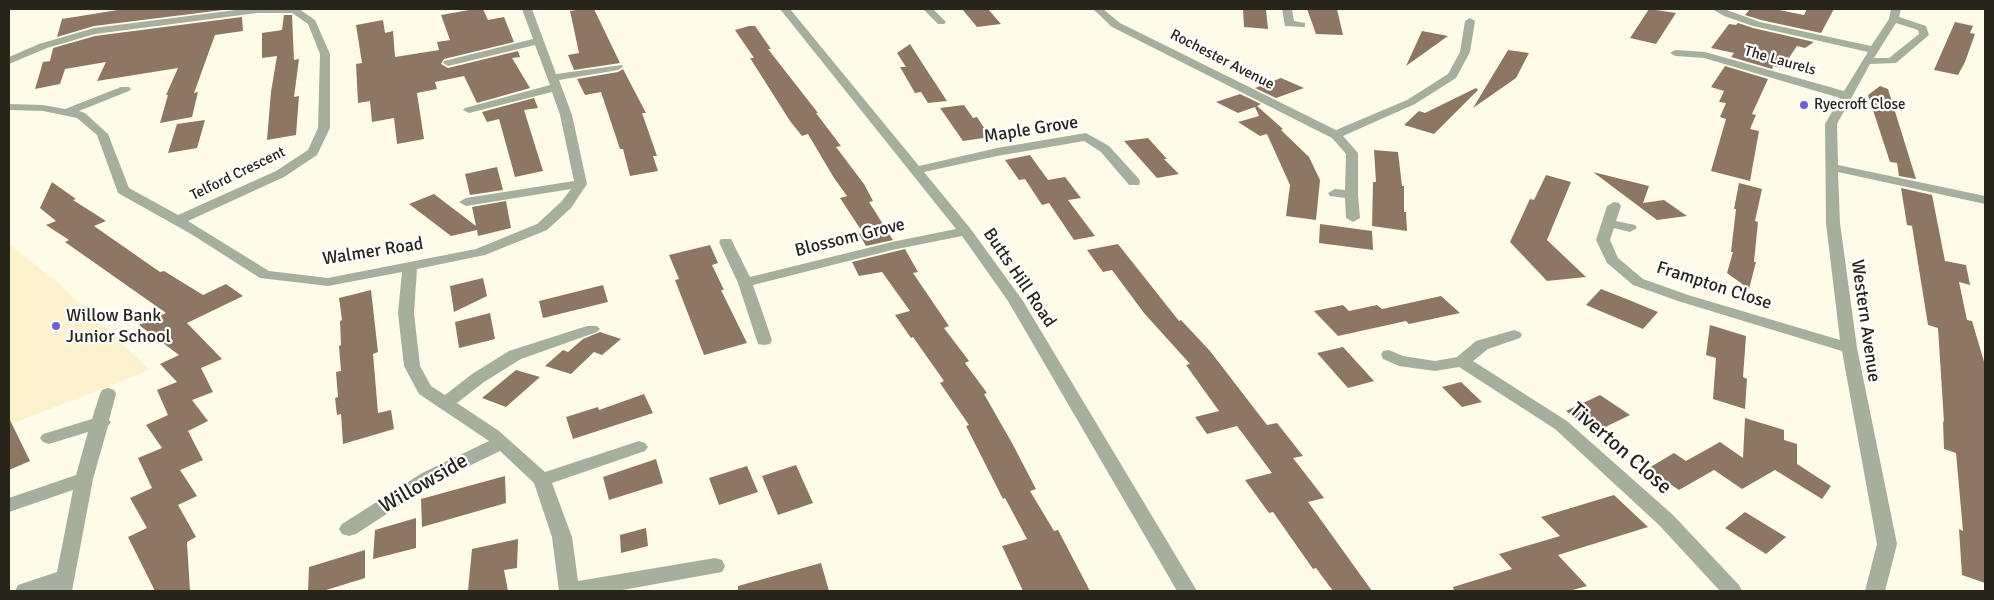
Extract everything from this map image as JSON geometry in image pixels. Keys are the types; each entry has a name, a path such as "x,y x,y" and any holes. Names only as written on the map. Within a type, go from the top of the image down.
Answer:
{"street":[{"name":"Telford Crescent","path":"9,61 43,46 94,31 257,10 295,9 312,22 325,54 324,128 313,152 280,174 176,221"},
{"path":"466,202 581,184 566,115 527,9"},
{"name":"Butts Hill Road","path":"785,9 917,170 965,231 1015,301 1187,591"},
{"path":"931,9 941,22"},
{"name":"Rochester Avenue","path":"1098,9 1116,25 1336,134 1352,154 1351,194 1353,218"},
{"path":"1287,9 1289,24"},
{"path":"1717,9 1757,24 1870,55"},
{"name":"Western Avenue","path":"1870,55 1892,62 1924,35 1922,28 1895,14 1870,55 1832,124 1832,223 1849,348 1887,544 1874,591"},
{"path":"1336,134 1411,102 1452,76 1465,52 1470,21"},
{"path":"1275,23 1302,25"},
{"path":"448,63 539,41"},
{"path":"1699,42 1705,55"},
{"name":"The Laurels","path":"1675,53 1705,55 1847,96"},
{"path":"469,110 554,82 618,67"},
{"path":"66,112 125,89"},
{"name":"Walmer Road","path":"9,106 43,108 81,115 102,134 123,190 196,231 265,276 328,282 480,252 542,226 566,205 581,184"},
{"name":"Maple Grove","path":"917,170 997,152 1086,137 1105,149 1134,182"},
{"path":"1832,167 1985,200"},
{"path":"1334,193 1351,194"},
{"name":"Frampton Close","path":"1614,206 1602,240 1612,260 1638,282 1684,298 1849,348"},
{"path":"1609,223 1630,228"},
{"name":"Blossom Grove","path":"745,284 892,246 965,231"},
{"path":"726,242 745,284 764,340"},
{"path":"410,266 406,313 412,366 426,390 502,443 542,480 562,537 570,591 715,566"},
{"path":"446,404 478,378 515,355 592,329"},
{"path":"1390,355 1399,361 1436,366 1462,361 1482,345 1514,335"},
{"name":"Tiverton Close","path":"1462,361 1561,425 1666,520 1732,591"},
{"path":"25,591 64,584 84,479 102,422 108,394"},
{"path":"49,438 102,422"},
{"name":"Willowside","path":"349,529 428,478 502,443"},
{"path":"542,480 639,447"},
{"path":"9,505 84,479"}],"shaded area":[{"name":"Willow Bank Junior School","path":"9,244 57,282 150,370 9,425"}],"building":[{"path":"124,9 231,9 94,26 57,37 62,19"},
{"path":"483,9 488,20 504,17 514,42 444,59 441,64 448,68 518,51 520,57 512,58 530,88 477,103 464,76 435,82 437,89 417,93 424,139 397,144 394,118 372,122 370,101 358,103 356,64 362,63 356,25 383,20 385,33 393,31 395,57 439,50 437,42 450,40 441,15"},
{"path":"594,9 620,63 574,70 568,55 579,53 570,11"},
{"path":"962,9 988,9 1001,24 977,27"},
{"path":"1243,9 1266,9 1268,29 1244,27"},
{"path":"1307,9 1337,9 1343,35 1316,34"},
{"path":"1649,9 1676,13 1656,44 1630,38"},
{"path":"1750,9 1774,9 1804,15 1807,9 1834,9 1821,33 1745,15"},
{"path":"284,15 292,15 294,60 299,59 294,97 299,96 296,135 267,140 271,92 277,56 262,58 262,33 282,30"},
{"path":"242,17 243,31 215,35 194,93 198,92 192,117 160,123 168,95 166,95 178,68 97,81 106,62 65,69 60,84 35,89 43,62 50,61 53,48 95,36"},
{"path":"1955,22 1973,26 1970,33 1975,34 1958,75 1934,70"},
{"path":"1738,23 1814,42 1805,48 1797,46 1782,68 1773,66 1772,69 1731,57 1734,53 1711,48 1729,24 1736,25"},
{"path":"755,26 771,49 768,49 841,146 836,147 864,184 873,201 869,202 893,240 866,246 859,234 863,233 840,198 847,196 808,134 802,136 790,121 750,58 754,58 735,30"},
{"path":"1422,31 1448,36 1406,66"},
{"path":"910,44 947,101 928,103 921,92 915,93 900,67 906,67 897,53"},
{"path":"1508,50 1529,53 1516,78 1473,108"},
{"path":"1725,66 1768,79 1752,114 1756,115 1750,129 1759,131 1750,181 1711,171 1726,119 1720,117 1726,103 1719,102 1724,91 1711,87"},
{"path":"623,69 646,113 642,113 657,156 653,156 658,171 630,176 623,149 620,149 601,92 585,95 577,79 618,72"},
{"path":"1281,78 1304,88 1276,98 1255,88"},
{"path":"1880,86 1888,89 1916,179 1899,176 1897,163 1890,162 1868,95"},
{"path":"1476,88 1478,90 1434,134 1404,125 1419,111 1425,113"},
{"path":"1240,94 1261,104 1257,106 1283,129 1281,130 1309,157 1320,180 1316,220 1286,216 1290,185 1267,134 1260,136 1238,122 1259,116 1255,107 1238,113 1216,102"},
{"path":"534,98 538,108 524,110 543,171 515,177 499,119 487,122 482,112"},
{"path":"964,105 973,118 977,117 990,137 963,141 940,108"},
{"path":"205,120 197,148 168,153 177,124"},
{"path":"1148,138 1167,159 1164,159 1179,174 1157,178 1124,141"},
{"path":"1374,150 1398,152 1402,186 1404,186 1404,212 1406,212 1407,231 1372,226 1373,182 1376,182"},
{"path":"1030,155 1048,180 1065,177 1081,198 1068,200 1095,236 1074,240 1049,203 1042,205 1025,179 1019,180 1005,160"},
{"path":"497,167 503,190 470,195 465,174"},
{"path":"1593,172 1649,186 1643,203 1664,200 1687,216 1657,220"},
{"path":"1546,175 1571,182 1547,240 1586,277 1547,281 1510,242 1530,199 1534,200"},
{"path":"52,182 76,199 73,200 106,221 94,226 160,272 164,271 203,295 226,284 243,296 187,323 222,359 201,368 213,392 192,400 208,421 188,431 203,460 180,470 197,496 178,505 196,537 187,542 190,591 155,591 128,537 147,528 130,498 152,488 138,458 162,448 146,425 168,415 157,390 177,382 160,364 179,355 139,325 166,313 65,242 69,240 46,225 56,221 40,208"},
{"path":"1739,183 1762,189 1755,221 1758,222 1754,262 1756,262 1749,289 1727,273 1733,252 1731,252 1736,209 1734,209"},
{"path":"1901,188 1932,195 1945,261 1966,265 1970,285 1959,282 1967,320 1972,321 1985,365 1985,583 1962,575 1959,529 1963,531 1956,453 1944,449 1938,328 1928,325 1912,226 1907,225"},
{"path":"434,194 476,226 472,207 506,201 511,228 478,236 477,230 451,236 409,204"},
{"path":"1320,224 1372,231 1373,250 1319,243"},
{"path":"1118,244 1179,321 1181,320 1210,351 1267,425 1277,423 1303,456 1293,458 1324,498 1308,502 1372,591 1333,591 1316,568 1313,569 1273,512 1269,513 1245,480 1272,473 1237,426 1207,434 1195,417 1219,411 1186,365 1190,364 1144,313 1112,270 1103,272 1087,250"},
{"path":"710,245 718,263 712,265 724,290 721,290 747,343 704,355 675,280 679,279 669,255"},
{"path":"905,249 918,272 913,273 949,326 944,328 969,361 965,363 987,393 984,394 1036,489 1030,491 1054,531 1058,530 1090,591 1023,591 1002,546 1027,539 1005,498 1003,499 966,426 969,425 940,383 944,381 895,315 910,311 882,272 859,276 852,262"},
{"path":"483,278 487,296 454,312 450,286"},
{"path":"603,285 608,302 543,318 539,301"},
{"path":"1601,289 1658,312 1643,329 1586,305"},
{"path":"371,290 378,352 373,354 378,413 391,410 394,429 343,444 341,414 337,415 335,398 338,397 336,372 341,371 339,346 341,345 340,321 342,320 339,298"},
{"path":"1441,296 1460,313 1409,324 1406,321 1338,336 1314,311 1343,305 1349,311 1377,305 1382,309"},
{"path":"490,313 495,339 459,348 455,322"},
{"path":"1710,325 1746,336 1743,377 1747,379 1745,409 1713,399 1716,358 1706,355"},
{"path":"600,332 621,339 602,355 594,352 571,374 545,366 563,350 568,352 583,339"},
{"path":"1343,347 1374,381 1348,388 1317,353"},
{"path":"516,370 540,377 506,407 482,398"},
{"path":"1461,382 1482,402 1462,407 1442,387"},
{"path":"644,394 653,413 573,439 566,417 598,407 599,410"},
{"path":"1600,395 1630,415 1595,432 1566,411"},
{"path":"9,418 30,461 9,470"},
{"path":"1745,418 1784,430 1784,440 1797,444 1797,464 1831,486 1822,499 1775,470 1742,489 1714,470 1679,490 1647,469 1674,453 1686,461 1720,442 1743,458"},
{"path":"656,459 663,483 609,500 603,477"},
{"path":"796,465 813,503 778,515 762,476"},
{"path":"747,466 758,492 719,505 709,478"},
{"path":"505,476 506,503 422,527 421,499"},
{"path":"1614,495 1648,527 1558,555 1587,586 1569,591 1454,591 1453,587 1512,569 1499,554 1560,536 1541,517"},
{"path":"1745,512 1786,537 1766,554 1725,528"},
{"path":"416,518 416,548 373,559 375,530"},
{"path":"646,528 648,546 621,553 620,535"},
{"path":"518,539 517,568 504,570 508,591 468,591 472,549"},
{"path":"365,550 365,578 323,591 308,591 309,567"},
{"path":"821,563 829,591 738,591 738,586"}],"place":[{"name":"Ryecroft Close","path":"1804,105"},
{"name":"Willow Bank Junior School","path":"56,326"}]}
